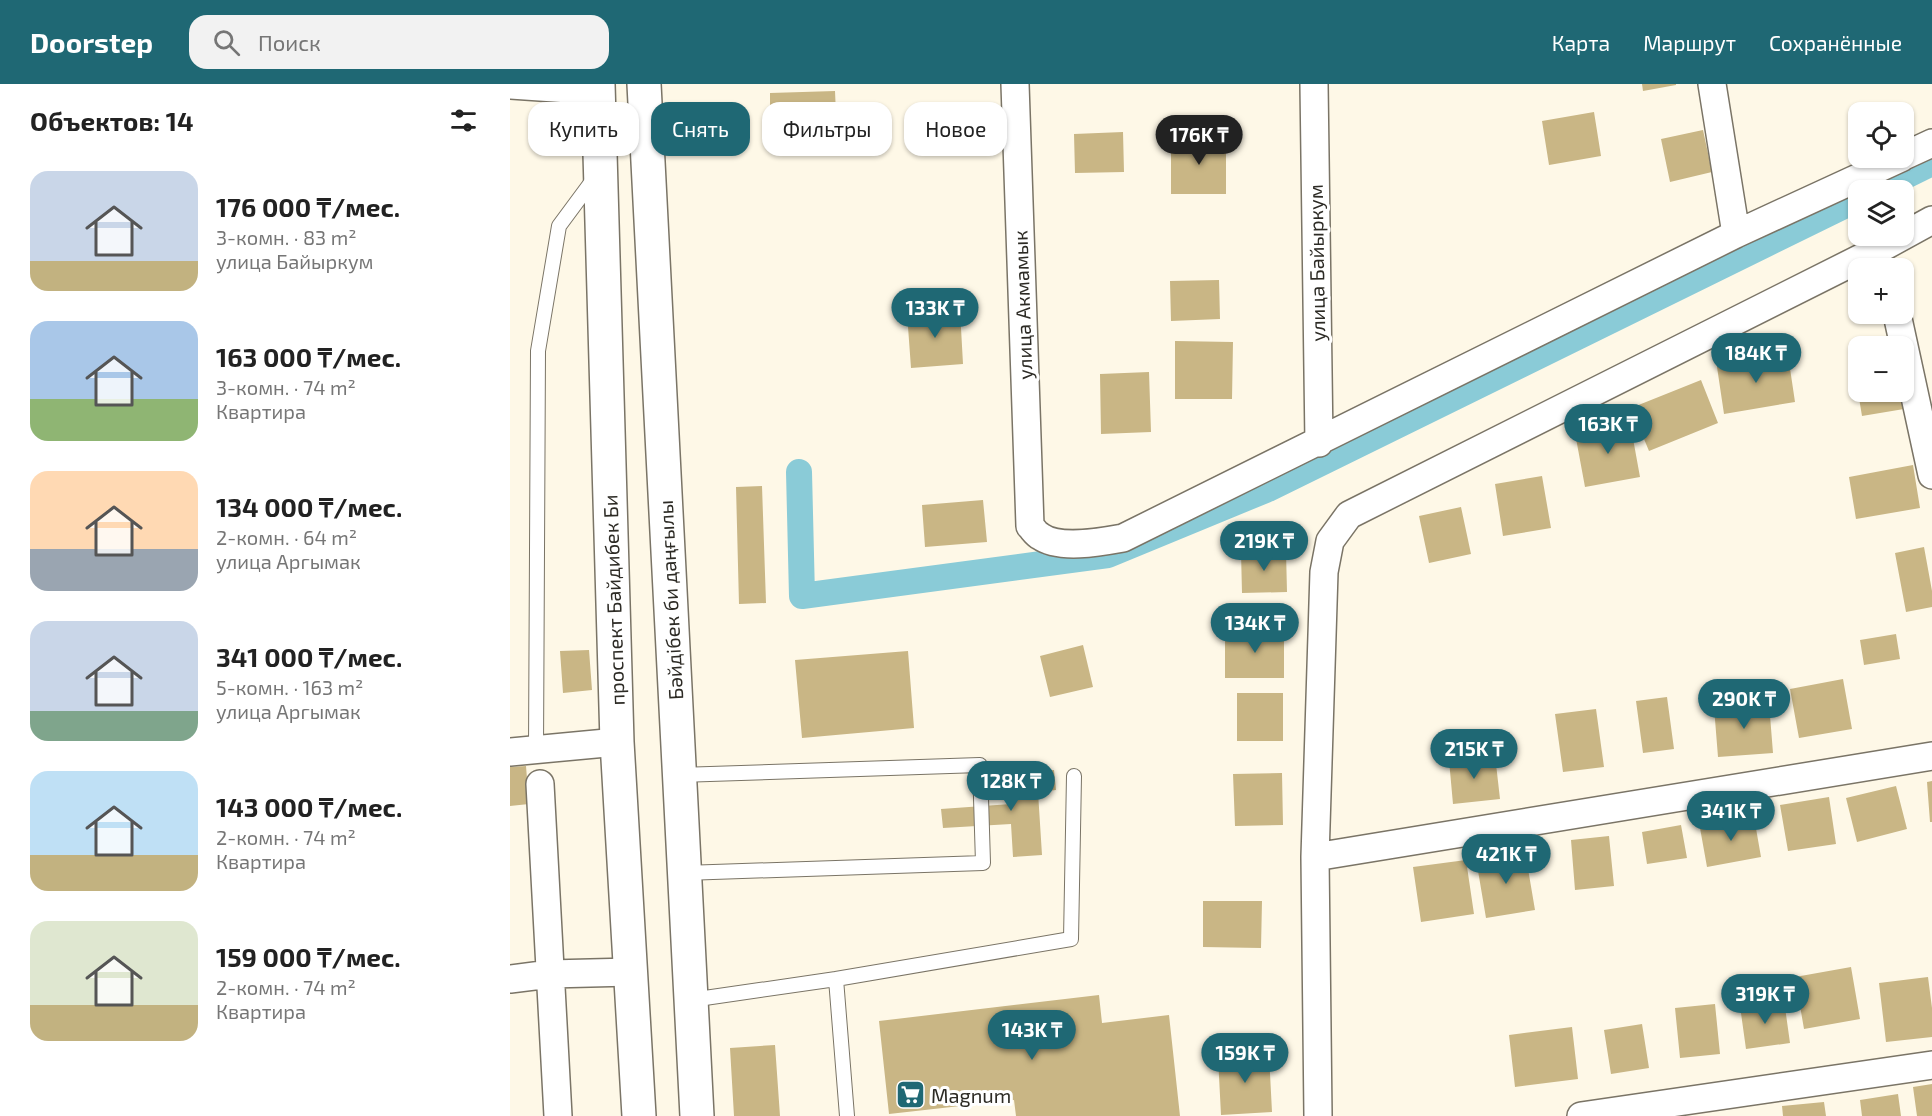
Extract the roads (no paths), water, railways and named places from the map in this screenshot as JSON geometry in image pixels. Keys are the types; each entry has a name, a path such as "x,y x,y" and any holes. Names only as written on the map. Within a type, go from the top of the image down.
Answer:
{"main road":[{"name":"Бәйдібек би даңғылы","path":"644,84 697,1116"},
{"name":"проспект Байдибек Би","path":"598,88 617,742 639,1116"}],"street":[{"name":"улица Акмамык","path":"1014,84 1030,526 1040,536 1053,542 1088,545 1123,538 1319,443"},
{"name":"улица Байыркум","path":"1314,84 1319,443"},
{"path":"1712,84 1736,234"},
{"path":"510,85 598,88"},
{"path":"1914,151 1932,143"},
{"path":"1319,443 1736,234 1878,168"},
{"path":"1886,258 1932,220"},
{"path":"1318,1116 1314,857 1324,572 1330,541 1349,515 1848,276"},
{"path":"1900,324 1932,475"},
{"path":"523,751 617,742"},
{"path":"1314,857 1932,756"},
{"path":"540,784 558,1116"},
{"path":"510,980 550,974 631,972"},
{"path":"1581,1116 1932,1065"}],"lane":[{"path":"523,751 538,351 559,226 601,170"},
{"path":"679,775 980,765 983,863 684,873"},
{"path":"691,1000 836,979 1071,939 1074,776"},
{"path":"836,979 847,1116"}],"waterway":[{"path":"1897,180 1932,163"},
{"path":"799,472 802,596 1108,555 1268,489 1848,204"}],"place":[{"name":"Magnum","path":"910,1095"}]}
